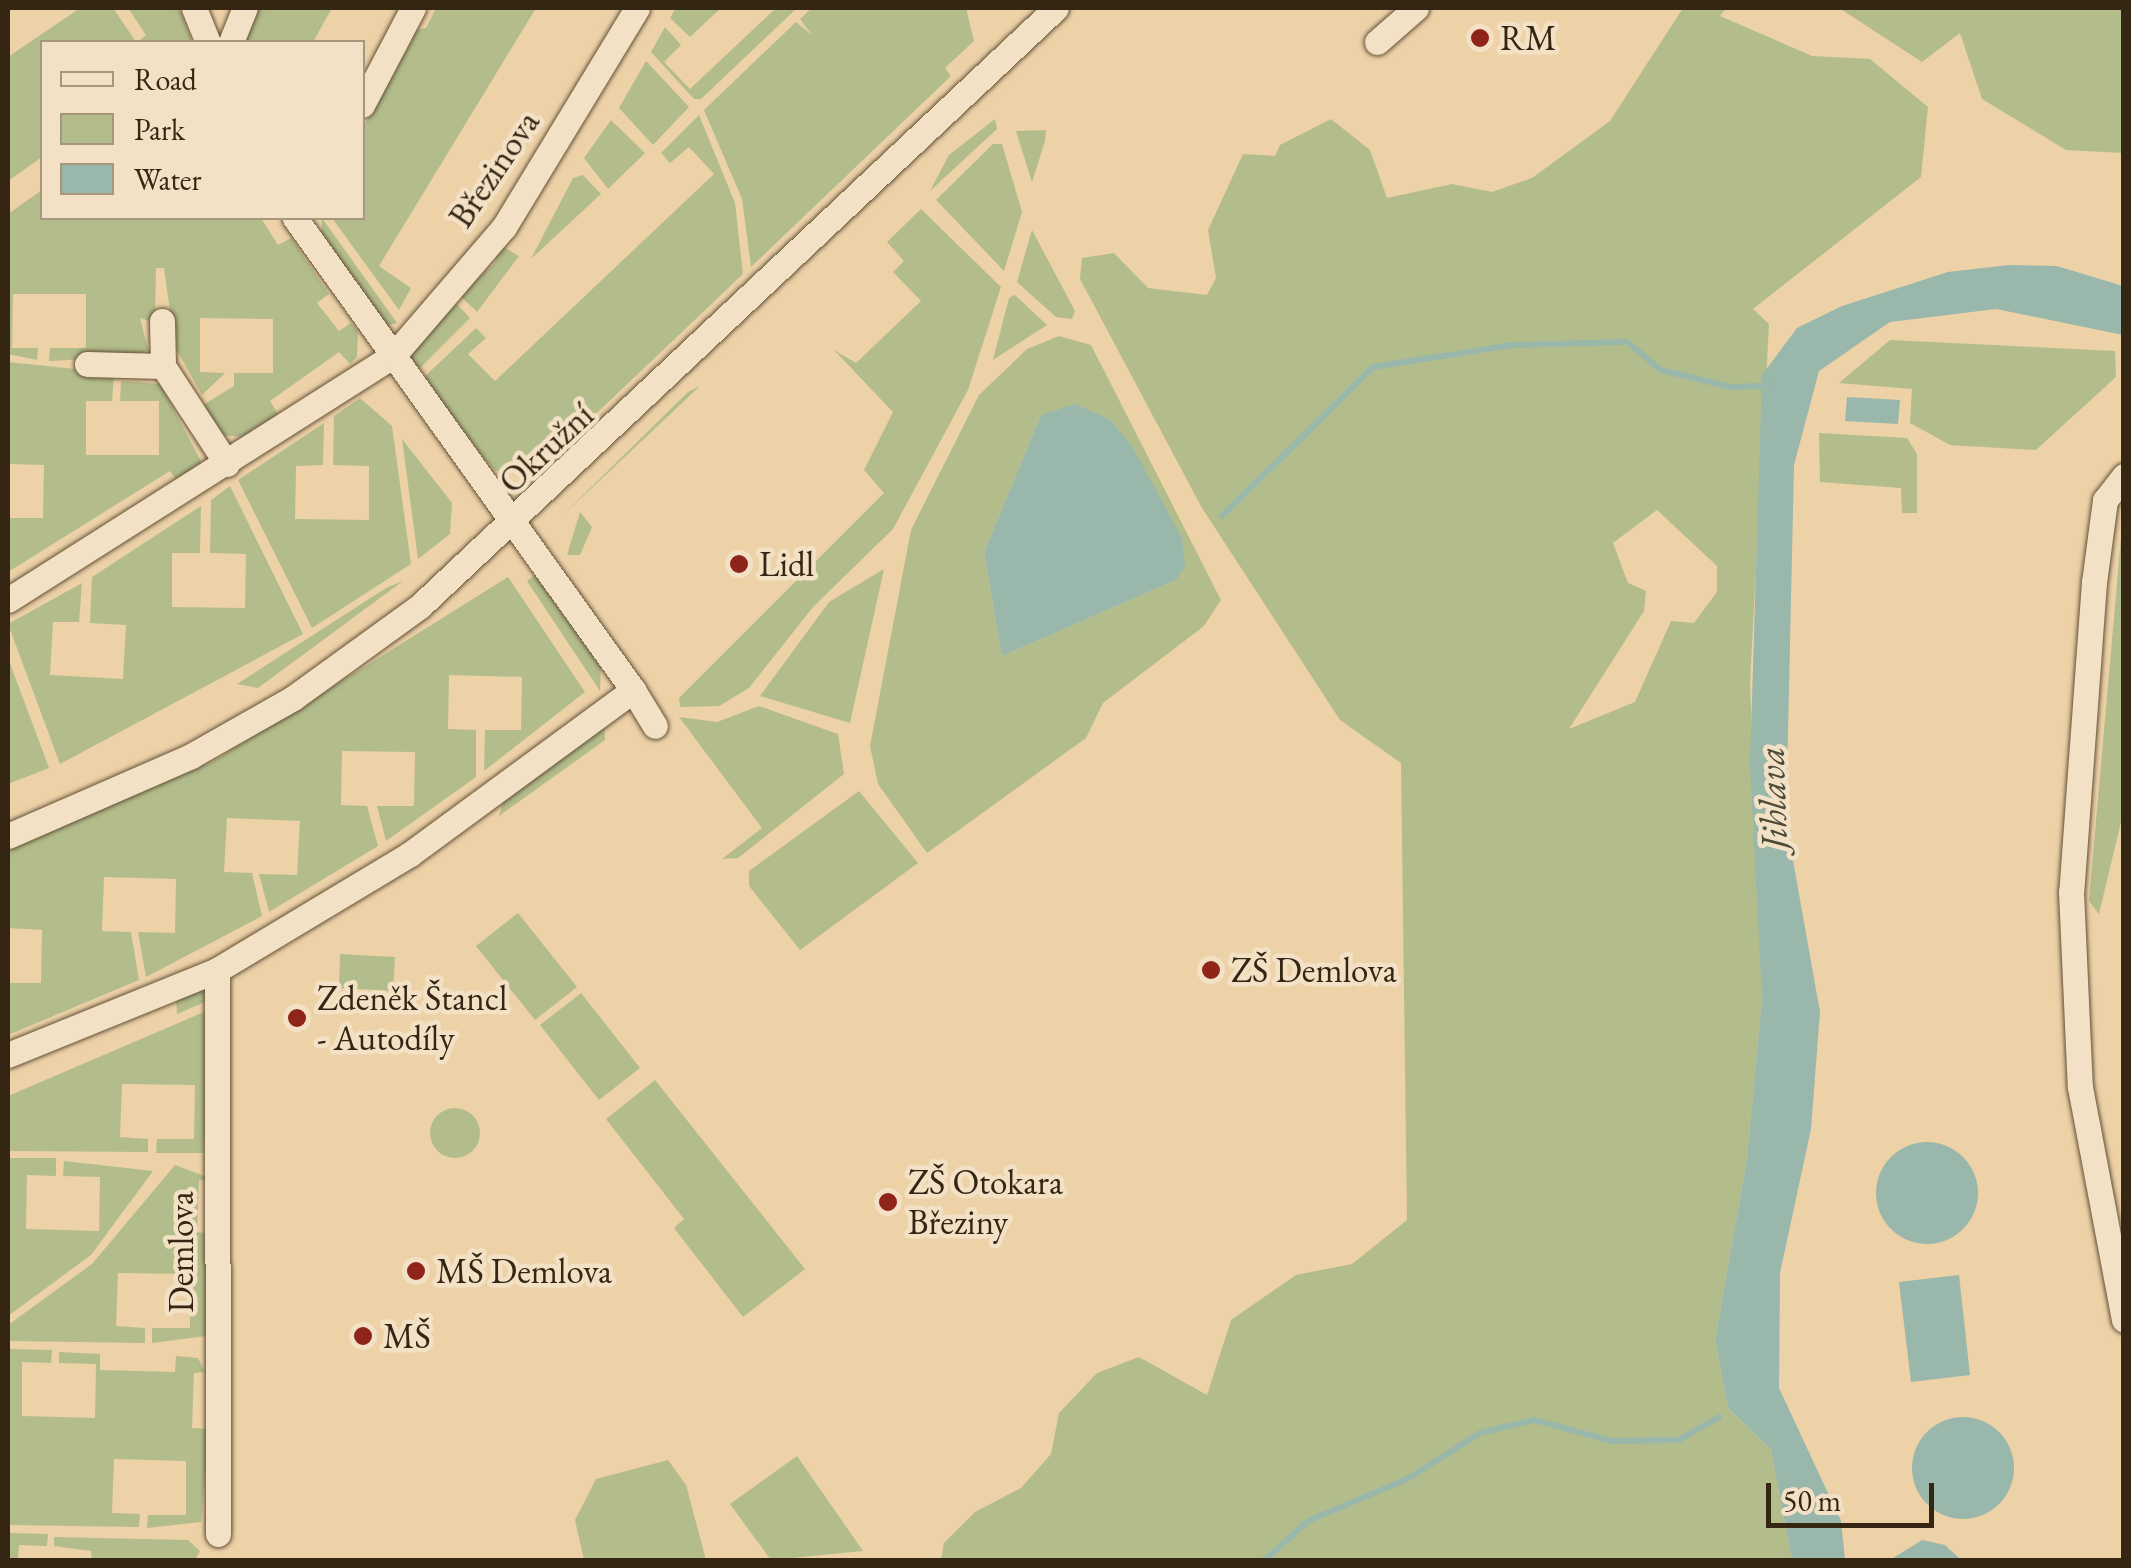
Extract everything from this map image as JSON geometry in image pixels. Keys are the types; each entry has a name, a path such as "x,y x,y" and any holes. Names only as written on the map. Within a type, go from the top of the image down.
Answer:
{"street":[{"path":"194,8 207,40"},
{"path":"232,40 245,8"},
{"path":"365,99 413,8"},
{"name":"Březinova","path":"8,600 392,356 504,226 637,8"},
{"name":"Okružní","path":"8,836 191,756 293,698 516,523 1056,8"},
{"path":"1377,42 1416,8"},
{"path":"296,220 516,523 654,726"},
{"path":"162,321 163,366 227,464"},
{"path":"86,364 163,366"},
{"path":"2124,476 2105,500 2094,582 2071,892 2080,1088 2124,1320"},
{"path":"8,1055 217,970 410,854 633,690"},
{"name":"Demlova","path":"217,970 218,1534"}],"green space":[{"path":"80,8 113,8 135,40 40,40 40,158 8,181 8,57"},
{"path":"128,8 179,8 191,40 140,40 146,35"},
{"path":"255,8 332,8 314,40 242,40"},
{"path":"436,8 536,8 379,266 411,288 399,310 333,220 365,220 365,123 413,39 408,31 426,28"},
{"path":"676,8 721,8 690,37 670,18"},
{"path":"776,8 797,8 701,99 694,99 651,52 665,27 681,45 664,62 690,89"},
{"path":"812,8 966,8 974,41 945,68 951,76 751,267 742,199 704,110 796,22 812,35 800,19"},
{"path":"1683,8 1726,8 1720,16 1812,56 1870,59 1928,107 1921,177 1753,309 1769,324 1750,683 1762,998 1747,1158 1715,1340 1728,1408 1771,1450 1792,1560 941,1560 944,1543 975,1512 1021,1488 1051,1454 1059,1413 1097,1373 1139,1357 1207,1395 1231,1320 1296,1275 1352,1264 1407,1220 1401,763 1340,720 1202,508 1080,279 1082,258 1114,253 1148,288 1207,295 1216,278 1208,230 1243,154 1275,156 1280,145 1331,119 1370,150 1387,198 1452,184 1492,192 1532,178 1610,121","holes":["1657,510 1717,566 1717,592 1694,623 1671,621 1635,702 1569,729 1644,611 1646,591 1628,583 1613,543"]},
{"path":"1839,8 2123,8 2123,153 2066,150 1982,99 1960,33 1922,62"},
{"path":"646,61 689,107 653,145 619,108"},
{"path":"699,115 735,203 743,274 539,468 495,471 420,381 476,328 486,338 468,354 495,381 714,174 689,147 670,163 661,153"},
{"path":"995,119 997,129 930,191 949,155"},
{"path":"611,120 645,153 608,189 584,158"},
{"path":"1046,130 1045,141 1032,182 1016,131"},
{"path":"993,144 1002,144 1022,212 1004,271 936,200"},
{"path":"583,175 601,194 531,259 573,178"},
{"path":"40,191 40,220 262,220 278,245 291,238 329,294 317,303 339,331 351,323 358,332 357,357 350,364 339,352 270,401 278,414 244,437 221,435 200,407 234,386 234,373 273,373 273,319 200,318 200,372 225,373 202,395 175,347 164,268 156,268 155,323 140,318 148,349 137,357 49,361 50,348 86,348 86,294 13,294 12,348 38,348 37,360 8,354 8,214"},
{"path":"921,209 1001,287 968,390 893,529 813,607 749,688 719,706 680,707 679,698 884,493 864,470 893,412 834,350 856,363 921,301 893,272 904,261 887,242"},
{"path":"323,220 397,323 386,326 321,234"},
{"path":"1032,230 1075,311 1072,319 1056,317 1017,282"},
{"path":"500,245 519,256 477,312 459,295 495,263"},
{"path":"1015,295 1047,325 993,360 1009,298"},
{"path":"454,301 470,318 415,373 411,353"},
{"path":"1059,336 1091,345 1221,600 1204,626 1103,703 1086,738 927,853 878,784 870,746 911,530 979,395 1027,349","holes":["1041,415 1176,580 1002,656 984,552"]},
{"path":"1890,340 2115,351 2116,377 2036,450 1950,445 1910,423 1912,389 1839,383"},
{"path":"8,362 114,373 112,401 86,401 86,455 159,455 159,401 120,401 121,381 160,384 202,463 178,482 170,471 8,572 8,518 43,518 44,465 8,464"},
{"path":"700,386 560,518 688,392"},
{"path":"360,398 392,426 411,564 312,628 238,480 324,423 323,465 296,466 295,519 369,520 369,466 333,465 334,416"},
{"path":"1819,433 1907,438 1917,454 1917,513 1902,513 1901,488 1820,482"},
{"path":"402,439 452,503 450,534 418,559"},
{"path":"230,486 303,634 60,764 8,624 82,583 79,622 53,622 50,675 123,679 126,625 90,623 92,577 201,506 200,553 172,553 172,607 245,608 246,554 210,553 211,500"},
{"path":"580,512 592,527 580,555 567,555"},
{"path":"2123,515 2124,809 2099,914 2089,901"},
{"path":"884,569 850,723 760,696 829,602"},
{"path":"535,575 601,665 600,691 527,581"},
{"path":"508,577 585,692 484,771 485,730 521,730 522,677 449,675 448,729 476,730 476,777 386,841 377,806 414,806 415,752 342,751 341,805 367,806 378,846 269,912 259,874 297,875 300,821 227,818 224,872 252,873 262,916 146,977 138,932 175,933 176,879 104,877 102,931 131,932 139,980 8,1035 8,983 41,983 42,930 8,928 8,849 212,762"},
{"path":"403,581 258,688 237,684 386,588"},
{"path":"8,658 49,768 8,784"},
{"path":"759,706 838,734 844,774 738,858 722,859 762,828 679,717 717,722"},
{"path":"604,724 605,740 499,816 505,795"},
{"path":"859,791 918,863 800,950 749,886 749,871"},
{"path":"518,913 577,987 535,1020 476,946"},
{"path":"340,954 395,957 393,991 339,988"},
{"path":"201,991 214,998 177,1014 176,997"},
{"path":"581,993 640,1068 599,1100 540,1025"},
{"path":"218,1006 203,1153 156,1153 157,1139 194,1139 195,1085 122,1084 120,1137 148,1139 148,1152 8,1151 8,1096"},
{"path":"655,1080 805,1269 743,1317 674,1228 684,1219 606,1119"},
{"path":"455,1108 472,1116 480,1133 472,1150 455,1158 438,1150 430,1133 438,1116"},
{"path":"8,1158 56,1158 56,1176 27,1175 26,1229 99,1231 100,1177 63,1176 64,1161 153,1171 91,1255 8,1316"},
{"path":"175,1165 215,1180 199,1180 197,1232 214,1234 206,1336 152,1343 152,1328 190,1328 190,1274 118,1273 116,1326 145,1328 145,1343 8,1341 8,1325 92,1264"},
{"path":"8,1349 52,1350 51,1363 22,1362 22,1416 95,1418 96,1364 59,1363 59,1352 100,1354 100,1370 175,1372 176,1356 198,1358 205,1372 194,1373 192,1428 209,1429 201,1522 147,1528 148,1515 186,1515 186,1461 114,1459 112,1513 140,1514 139,1527 8,1525"},
{"path":"797,1456 863,1551 771,1560 730,1504"},
{"path":"668,1460 686,1485 706,1560 584,1560 575,1520 596,1479"},
{"path":"8,1533 48,1534 47,1546 19,1545 18,1560 8,1560"},
{"path":"54,1537 188,1540 200,1551 195,1560 92,1560 91,1551 54,1546"}],"water":[{"name":"Jihlava","path":"2009,265 2057,266 2123,286 2123,335 1996,309 1890,322 1819,371 1794,465 1786,821 1820,1012 1811,1129 1780,1273 1779,1388 1841,1521 1845,1560 1792,1560 1771,1450 1728,1408 1715,1340 1747,1158 1762,998 1750,764 1762,375 1797,328 1842,306 1948,272"},
{"path":"1847,397 1900,400 1898,424 1845,421"},
{"path":"1075,404 1109,419 1132,446 1182,538 1185,567 1176,580 1002,656 984,552 1041,415"},
{"path":"1927,1142 1946,1146 1963,1157 1974,1174 1978,1193 1974,1212 1963,1229 1946,1240 1927,1244 1908,1240 1891,1229 1880,1212 1876,1193 1880,1174 1891,1157 1908,1146"},
{"path":"1959,1275 1970,1375 1911,1382 1899,1282"},
{"path":"1963,1417 1982,1421 1999,1432 2010,1449 2014,1468 2010,1487 1999,1504 1982,1515 1963,1519 1944,1515 1927,1504 1916,1487 1912,1468 1916,1449 1927,1432 1944,1421"},
{"path":"1922,1540 1945,1545 1961,1560 1890,1560"}],"waterway":[{"path":"1222,516 1373,367 1512,345 1627,342"},
{"path":"1631,345 1661,370 1731,387 1768,386"},
{"path":"1265,1560 1308,1521 1407,1479 1480,1433 1534,1420 1612,1441 1679,1440 1719,1417"}],"place":[{"name":"RM","path":"1480,38"},
{"name":"Lidl","path":"739,564"},
{"name":"ZŠ Demlova","path":"1211,970"},
{"name":"Zdeněk Štancl - Autodíly","path":"297,1018"},
{"name":"ZŠ Otokara Březiny","path":"888,1202"},
{"name":"MŠ Demlova","path":"416,1271"},
{"name":"MŠ","path":"363,1336"}]}
